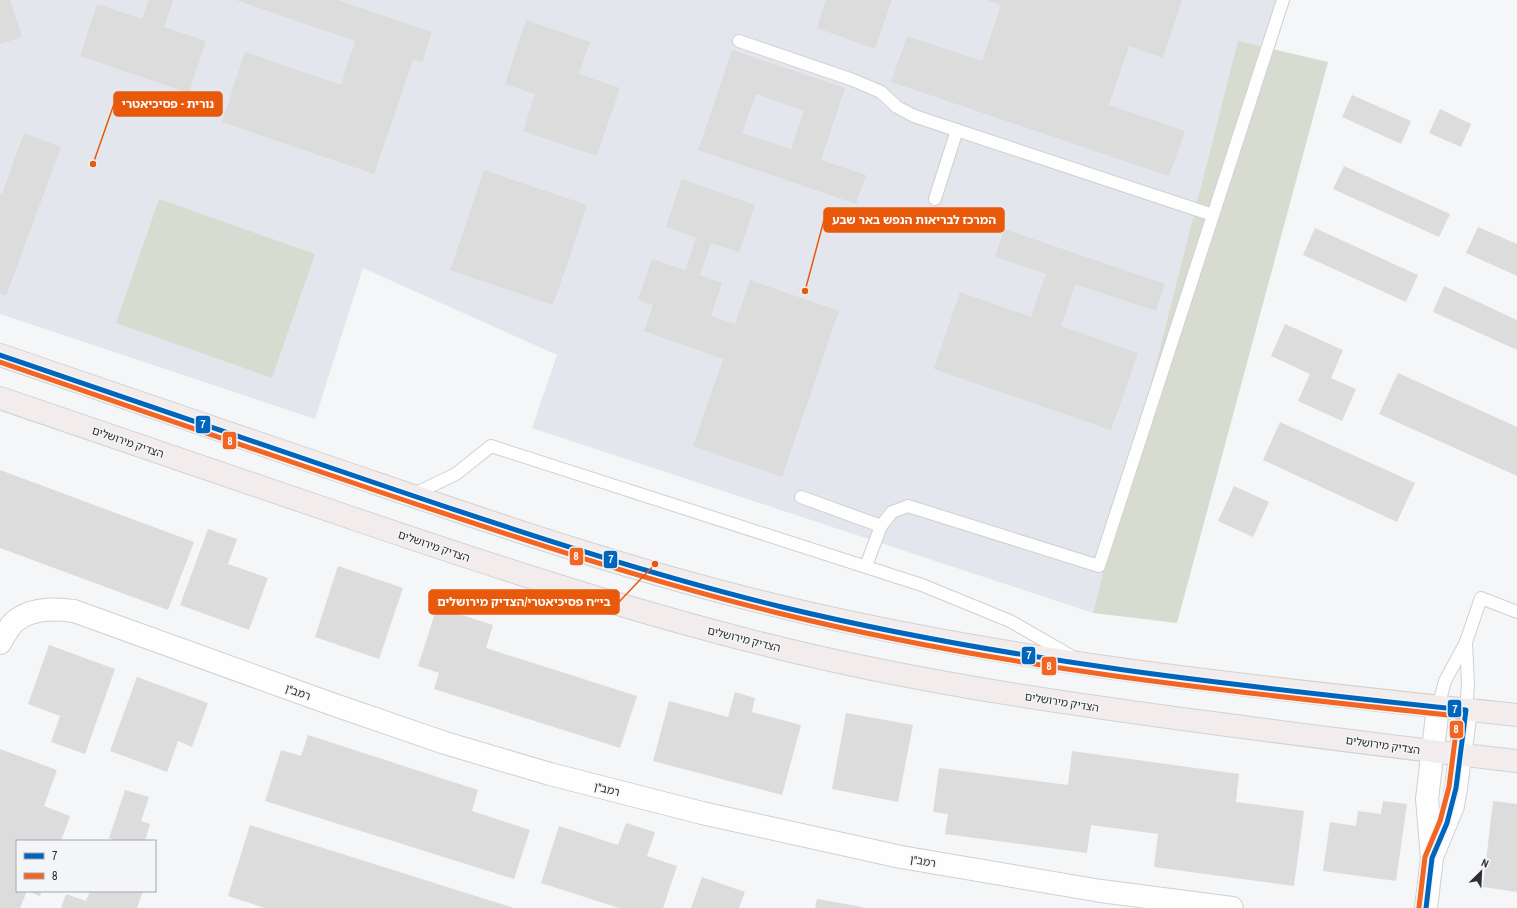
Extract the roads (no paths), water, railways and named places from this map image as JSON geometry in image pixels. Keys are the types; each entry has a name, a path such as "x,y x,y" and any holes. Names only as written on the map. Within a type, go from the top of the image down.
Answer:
{"main road":[{"path":"0,355 501,526 682,582 782,607 859,625 984,650 1085,665 1517,715"},
{"name":"הצדיק מירושלים","path":"0,398 489,565 671,620 772,647 851,665 978,689 1115,710 1432,752 1517,761"}],"street":[{"name":"רמב\"ן","path":"2,634 14,622 28,614 54,608 74,611 329,704 445,743 550,774 702,813 901,857 1170,904 1232,908"},
{"path":"1426,908 1432,858 1427,799 1438,707"},
{"path":"1432,858 1453,806 1466,710"}],"lane":[{"path":"866,566 881,526 892,512 908,506 1099,566 1283,0"},
{"path":"739,41 853,80 881,92 897,107 914,116 1213,215"},
{"path":"935,199 957,130"},
{"path":"411,495 456,474 491,446 922,585 1010,621 1085,665"},
{"path":"801,497 881,526"},
{"path":"1438,707 1445,681 1466,642 1481,598 1517,612"},
{"path":"1466,642 1468,684 1466,710"}],"place":[{"name":"נורית - פסיכיאטרי","path":"93,164"},
{"name":"המרכז לבריאות הנפש באר שבע","path":"805,291"},
{"name":"בי״ח פסיכיאטרי/הצדיק מירושלים","path":"655,564"}]}
